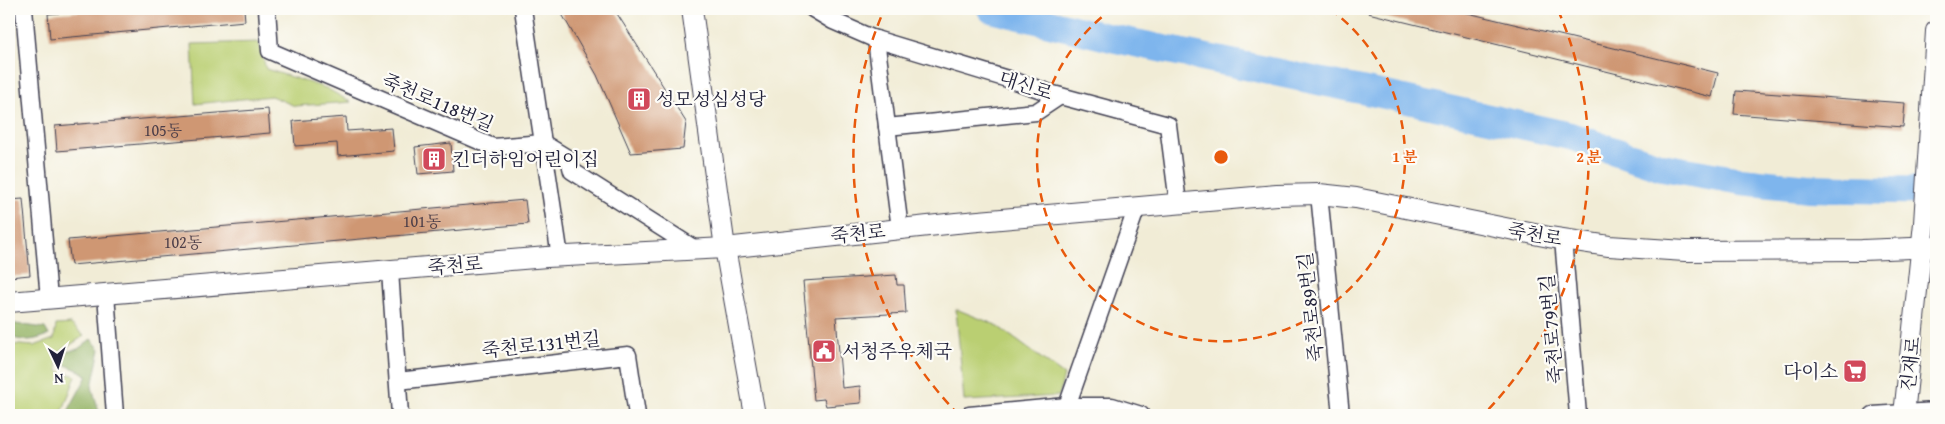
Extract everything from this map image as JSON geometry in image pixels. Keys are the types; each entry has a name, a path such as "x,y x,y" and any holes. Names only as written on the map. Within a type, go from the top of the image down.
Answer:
{"street":[{"path":"24,9 49,299"},
{"name":"죽천로118번길","path":"267,9 270,51 493,147 543,142"},
{"path":"523,9 560,257"},
{"path":"692,9 725,248 755,415"},
{"name":"대신로","path":"813,9 833,21 876,39 1060,96 1168,125 1178,203"},
{"name":"진재로","path":"1904,414 1929,248 1924,223 1930,153 1936,31"},
{"name":"죽천로","path":"876,39 900,229"},
{"path":"887,127 1036,112 1060,96"},
{"path":"543,142 569,159 572,172 695,249"},
{"name":"죽천로","path":"9,302 560,257 725,248 900,229 1277,195 1319,194 1356,198 1563,239 1609,246 1685,250 1929,248"},
{"name":"죽천로89번길","path":"1319,194 1341,415"},
{"path":"1067,406 1138,207"},
{"name":"죽천로79번길","path":"1563,239 1578,415"},
{"path":"390,271 400,415"},
{"path":"106,294 115,415"},
{"name":"죽천로131번길","path":"398,381 628,355 637,415"},
{"path":"969,415 1067,406 1112,406 1141,415"},
{"path":"1873,415 1936,411"}],"green space":[{"path":"259,42 266,69 326,88 351,102 295,106 271,96 195,104 192,44"},
{"path":"956,309 996,325 1064,375 1059,396 964,401"},
{"path":"9,323 45,328 49,335 29,340 19,340 9,336"},
{"path":"71,324 84,336 61,351 57,358 58,371 76,376 61,415 9,415 9,344 34,346 54,339 56,325"},
{"path":"91,339 100,349 92,387 100,415 66,415 87,376 63,364 64,352 78,349"}],"building":[{"path":"110,9 244,9 245,21 50,39 48,14"},
{"name":"성모성심성당","path":"559,9 614,9 686,122 683,149 631,153 597,75"},
{"path":"1368,9 1451,9 1718,73 1712,97 1368,13"},
{"path":"1736,91 1905,103 1903,127 1734,114"},
{"path":"268,109 270,133 57,151 55,126"},
{"path":"346,117 347,131 392,128 394,151 338,156 337,143 295,146 293,121"},
{"name":"킨더하임어린이집","path":"451,143 453,171 418,174 415,147"},
{"path":"23,199 30,275 9,277 9,200"},
{"path":"525,200 528,224 71,265 68,240"},
{"name":"서청주우체국","path":"896,275 897,285 904,285 906,313 836,317 842,388 860,386 861,403 826,406 824,399 814,400 803,281"}],"waterway":[{"path":"991,9 1111,38 1390,96 1570,136 1662,167 1741,181 1809,188 1936,191"}],"place":[{"name":"성모성심성당","path":"639,99"},
{"name":"킨더하임어린이집","path":"434,159"},
{"name":"서청주우체국","path":"824,351"},
{"name":"다이소","path":"1855,371"}]}
